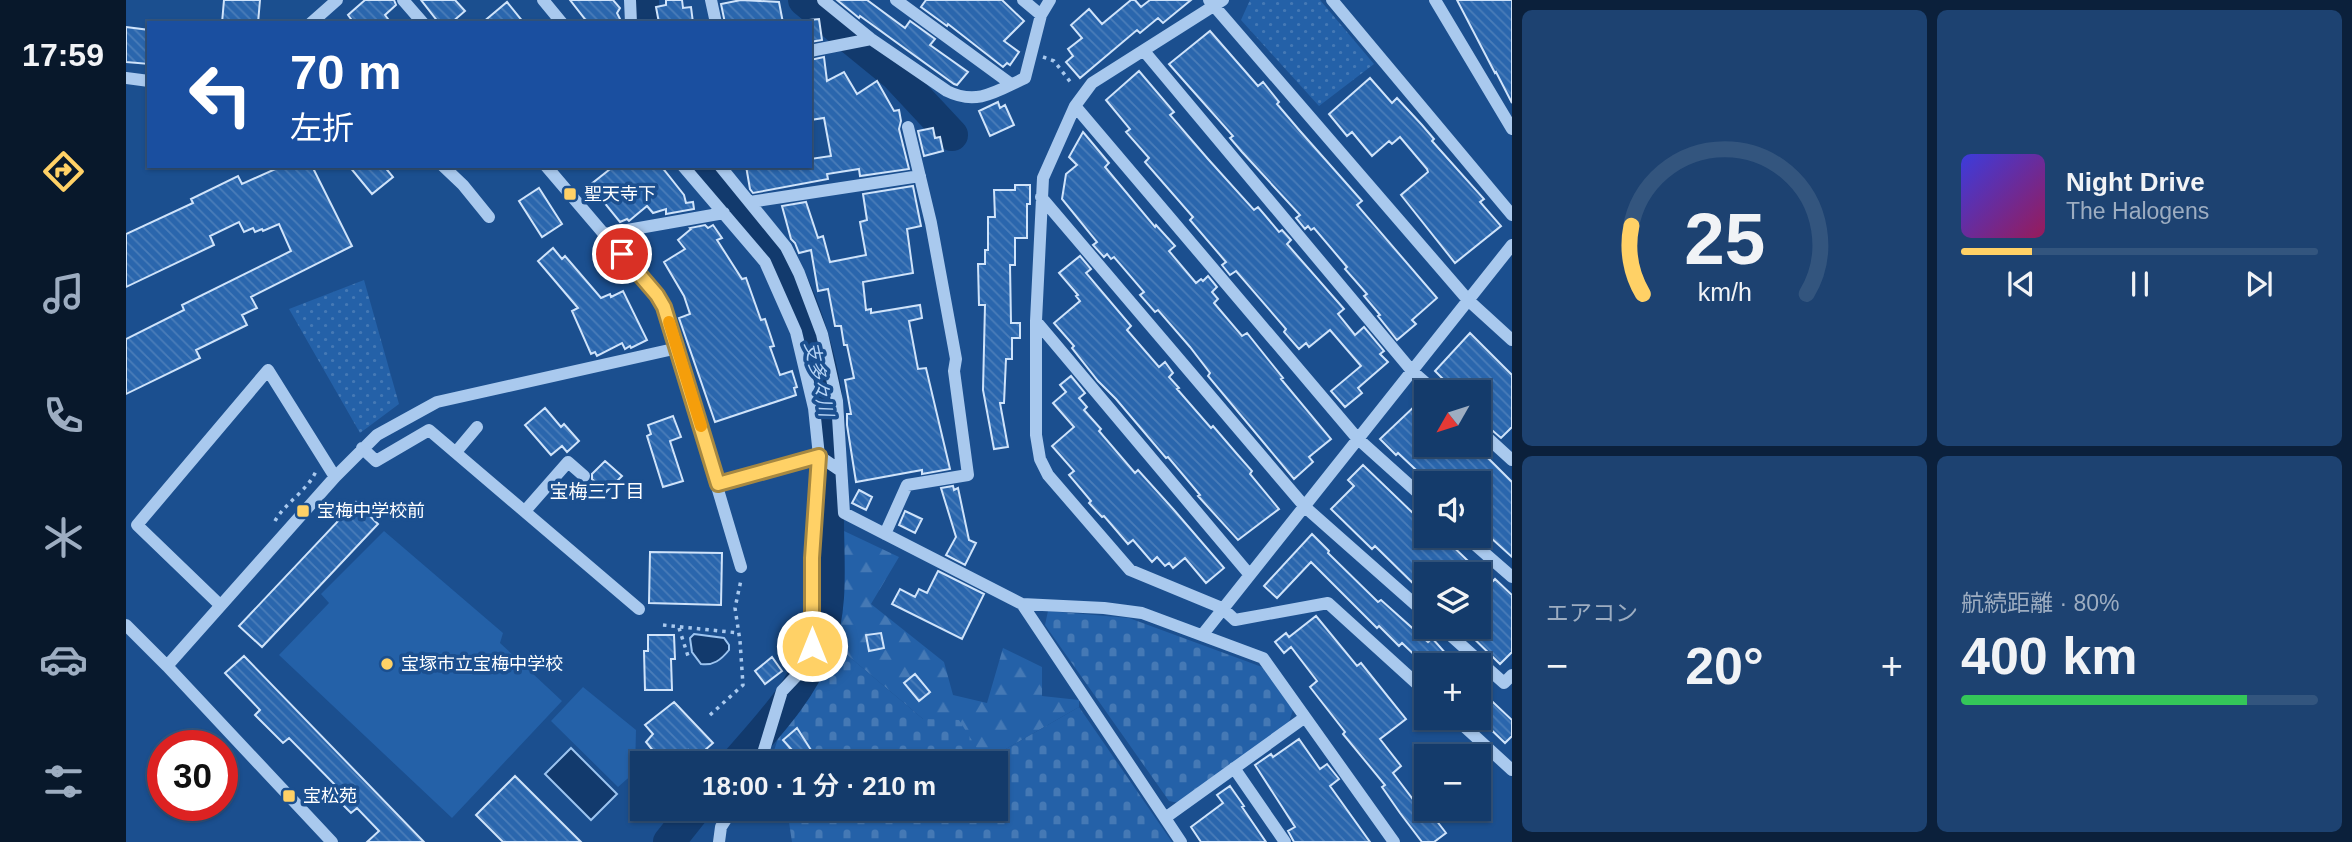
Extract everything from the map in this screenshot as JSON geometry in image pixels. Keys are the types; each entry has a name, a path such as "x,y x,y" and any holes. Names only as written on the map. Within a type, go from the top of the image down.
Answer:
{"street":[{"path":"315,21 337,0"},
{"path":"403,0 420,21"},
{"path":"543,0 560,21"},
{"path":"630,0 631,21"},
{"path":"711,0 716,21"},
{"path":"823,0 871,39 960,97 972,99 1025,78 1041,15 1050,0"},
{"path":"896,0 1011,84"},
{"path":"1023,0 1041,15"},
{"path":"1332,0 1512,215"},
{"path":"1435,0 1512,129"},
{"path":"1414,681 1328,603 1235,620 1222,608 1130,569 1048,475 1040,458 1036,435 1036,321 1043,178 1078,100 1092,83 1215,2 1468,300 1512,340"},
{"path":"812,51 871,39"},
{"path":"1144,51 1423,380"},
{"path":"126,78 147,81"},
{"path":"1078,100 1357,438 1414,489"},
{"path":"885,534 907,485 968,475 954,371 956,359 931,223 908,127"},
{"path":"445,168 489,217"},
{"path":"547,168 662,302 678,348 741,567"},
{"path":"685,168 765,262 796,332 814,408 819,456 812,558 812,646 801,671 782,691 764,751"},
{"path":"722,168 786,247 822,334 837,401 844,513 1023,604 1104,608 1142,613 1263,658 1394,842"},
{"path":"750,202 920,176"},
{"path":"1041,197 1305,507 1414,603"},
{"path":"605,234 724,214"},
{"path":"1203,634 1512,245"},
{"path":"1036,321 1250,574"},
{"path":"167,666 335,477 362,448 383,431 437,402 678,348"},
{"path":"220,604 137,525 268,370 335,477"},
{"path":"456,453 477,427"},
{"path":"362,448 376,461 429,430 639,608"},
{"path":"1491,441 1512,460"},
{"path":"718,484 819,456 841,471"},
{"path":"525,511 568,462 584,476"},
{"path":"1479,548 1512,577"},
{"path":"1023,604 1181,842"},
{"path":"126,625 332,842"},
{"path":"1455,639 1504,683 1512,675"},
{"path":"1165,818 1304,718"},
{"path":"1468,730 1512,769"},
{"path":"1234,768 1285,842"},
{"path":"719,842 725,821"}],"path":[{"path":"1031,53 1054,61 1078,100"},
{"path":"710,715 743,685 735,608 741,567"},
{"path":"663,625 739,633"},
{"path":"678,627 688,656"}],"green space":[{"path":"1250,0 1320,0 1374,64 1319,106 1241,20"},
{"path":"364,280 399,404 360,433 289,309"},
{"path":"384,531 503,633 500,643 562,701 452,818 279,655 329,603 321,594"},
{"path":"844,531 899,557 871,604 944,662 953,695 987,703 1003,648 1042,667 1042,696 1079,700 1079,707 1002,751 970,751 923,719 833,643"},
{"path":"1048,611 1129,618 1262,667 1293,710 1289,722 1179,803 1169,801 1045,625"},
{"path":"833,643 923,719 959,720 979,751 774,751 784,720 800,702"},
{"path":"583,687 636,730 636,751 630,751 630,776 618,787 551,721"},
{"path":"1079,707 1172,842 792,842 789,821 1008,821 1008,751 1002,751"}],"shaded area":[{"path":"694,634 724,638 729,650 716,662 701,664 692,652 690,638"},
{"path":"571,748 617,794 591,820 545,774"}],"building":[{"path":"224,0 260,0 258,21 222,21"},
{"path":"365,0 394,0 396,5 385,15 390,21 352,21 348,15"},
{"path":"421,0 455,0 465,11 453,21 437,21"},
{"path":"570,0 613,0 620,8 617,13 621,21 586,21"},
{"path":"666,0 682,0 683,8 691,7 693,21 659,21 656,7 666,5"},
{"path":"741,0 779,2 783,21 725,21 721,4"},
{"path":"837,0 867,0 905,28 910,21 935,39 930,45 968,72 957,85 954,84"},
{"path":"926,0 1002,0 1024,21 1004,41 1019,52 1010,65 1007,63 1003,67 948,24 947,26 921,7"},
{"path":"1131,0 1135,0 1141,7 1150,0 1191,0 1163,23 1158,18 1140,33 1137,30 1080,78 1066,62 1073,56 1068,49 1082,38 1071,25 1089,9 1102,24"},
{"path":"1457,0 1512,0 1512,103 1495,73"},
{"path":"507,2 522,21 484,21"},
{"path":"819,19 822,40 812,42 810,20"},
{"path":"126,27 147,30 147,64 126,62"},
{"path":"1210,31 1258,86 1263,82 1279,102 1277,104 1362,201 1357,205 1437,298 1412,320 1416,324 1397,340 1364,296 1367,294 1345,269 1347,267 1314,228 1311,230 1308,226 1305,229 1296,218 1300,215 1242,152 1230,138 1233,136 1169,64"},
{"path":"824,57 827,81 844,72 857,94 877,81 894,111 899,110 899,129 909,169 860,176 859,169 827,174 828,179 753,193 746,168 812,168 812,159 831,156 824,118 812,120 812,60"},
{"path":"1139,71 1174,112 1170,115 1208,159 1254,210 1258,207 1279,232 1282,230 1291,240 1287,244 1344,309 1338,314 1355,335 1364,327 1384,351 1380,354 1388,362 1358,388 1362,393 1345,407 1331,391 1361,366 1330,330 1309,347 1306,343 1299,349 1284,332 1286,329 1236,271 1230,275 1222,265 1226,262 1190,220 1193,217 1145,162 1149,158 1126,132 1130,129 1106,100"},
{"path":"1370,78 1392,103 1397,98 1422,125 1434,139 1432,141 1484,199 1480,202 1501,226 1455,263 1401,195 1428,172 1400,137 1392,144 1389,141 1372,156 1352,132 1347,136 1329,114"},
{"path":"998,102 1000,108 1005,105 1014,125 990,136 979,111"},
{"path":"933,128 935,138 940,137 943,151 924,156 918,131"},
{"path":"1083,132 1109,163 1105,167 1155,227 1156,225 1175,246 1169,251 1196,283 1208,276 1217,287 1212,292 1218,299 1214,303 1242,336 1247,333 1331,439 1309,457 1313,462 1294,479 1208,376 1210,373 1190,347 1158,310 1155,312 1140,295 1144,292 1114,257 1111,259 1107,254 1104,257 1093,245 1097,242 1062,199 1066,174 1077,165 1069,157"},
{"path":"278,168 313,168 352,246 251,297 257,308 242,315 247,325 196,350 200,358 126,394 126,339 184,310 182,305 291,251 279,224 263,231 262,229 255,232 253,228 244,232 239,222 210,236 214,245 126,287 126,234 193,203 191,199 238,176 242,184"},
{"path":"351,168 386,168 393,177 372,194"},
{"path":"611,168 663,168 684,195 686,203 693,202 694,209 666,214 666,209 653,213 647,206 629,221 627,219 620,222 590,185"},
{"path":"1015,185 1030,185 1027,238 1015,238 1015,265 1010,265 1011,323 1020,323 1020,338 1012,338 1012,359 1006,359 1004,403 1000,403 1008,447 994,449 983,390 985,305 979,305 978,264 985,264 985,250 988,250 988,217 995,217 994,190 1015,190"},
{"path":"913,186 921,226 907,229 913,273 863,282 866,310 871,309 871,313 920,305 922,318 909,321 918,369 926,368 950,469 922,474 922,470 856,482 847,425 847,414 851,414 845,380 854,378 847,345 844,345 841,326 835,326 828,289 818,291 811,250 799,253 791,239 782,206 806,202 818,238 823,236 830,262 866,255 860,222 867,220 863,194"},
{"path":"539,188 562,224 542,237 519,201"},
{"path":"705,225 708,228 713,225 722,238 717,240 742,279 746,278 761,320 765,319 774,346 770,347 780,375 792,371 797,387 794,388 796,395 715,422 679,318 690,314 684,296 664,262 685,249 678,240 690,228"},
{"path":"553,248 562,259 565,256 601,298 623,291 647,340 631,348 630,346 625,349 622,343 597,356 595,352 591,354 572,311 578,308 538,261"},
{"path":"1080,256 1091,269 1086,273 1131,326 1127,330 1159,367 1165,362 1173,373 1169,377 1179,388 1177,389 1252,471 1250,474 1279,509 1238,540 1198,496 1200,495 1168,457 1166,458 1098,381 1054,323 1080,301 1059,273"},
{"path":"1470,333 1512,375 1512,427 1501,438 1491,429 1491,380 1444,380 1435,371"},
{"path":"1071,376 1085,393 1079,398 1087,407 1084,410 1101,429 1099,431 1135,473 1138,470 1224,568 1206,583 1185,558 1173,568 1169,563 1165,566 1157,557 1152,562 1133,540 1128,544 1089,503 1091,501 1069,475 1074,471 1052,446 1074,427 1053,403 1066,392 1060,385"},
{"path":"1414,407 1414,457 1487,457 1512,482 1512,557 1491,538 1491,471 1417,471 1380,439"},
{"path":"545,408 561,427 564,424 579,441 567,452 562,446 551,455 525,425"},
{"path":"673,416 681,437 670,441 683,481 663,487 647,436 651,434 648,425"},
{"path":"605,461 622,476 606,492 592,479 592,474"},
{"path":"1363,465 1414,514 1414,548 1455,548 1469,562 1414,562 1414,584 1375,546 1372,549 1331,509 1354,486 1348,480"},
{"path":"953,486 954,490 958,488 969,540 976,543 965,565 946,555 956,537 941,488"},
{"path":"859,490 872,497 866,510 852,503"},
{"path":"356,502 378,524 262,647 239,626"},
{"path":"905,511 922,519 915,533 899,525"},
{"path":"1312,534 1378,602 1381,600 1414,629 1414,639 1425,639 1428,642 1433,639 1445,653 1414,654 1402,643 1399,646 1379,626 1377,628 1311,562 1277,598 1264,586"},
{"path":"650,552 722,553 721,605 649,603"},
{"path":"938,571 984,594 962,639 892,604 900,589 915,597 919,589 927,593"},
{"path":"1495,579 1512,595 1512,652 1500,664 1474,639 1491,639 1491,583"},
{"path":"1316,616 1357,666 1361,663 1406,719 1380,739 1401,766 1393,773 1414,801 1414,821 1437,821 1446,833 1434,842 1422,842 1382,787 1385,785 1343,734 1345,732 1310,687 1317,681 1291,647 1284,653 1275,642 1286,633 1289,637"},
{"path":"881,633 884,648 869,651 866,635"},
{"path":"648,635 674,635 675,659 671,659 672,690 645,690 644,651 648,651"},
{"path":"244,656 424,842 367,842 379,831 357,808 351,813 335,797 341,791 289,738 283,743 255,715 260,710 225,673"},
{"path":"772,657 782,671 765,684 755,671"},
{"path":"915,674 930,692 919,701 904,683"},
{"path":"1491,700 1512,720 1512,736 1505,743 1491,730"},
{"path":"674,702 713,743 704,751 653,751 646,742 653,734 645,725"},
{"path":"797,728 811,750 793,751 783,740"},
{"path":"1299,739 1320,769 1327,764 1339,779 1330,786 1370,842 1294,842 1288,831 1295,827 1255,765 1271,754 1273,757"},
{"path":"515,776 581,842 503,842 476,815"},
{"path":"1230,786 1266,842 1201,842 1191,827 1223,803 1217,795"}],"waterway":[{"name":"支多々川","path":"643,0 644,21"},
{"path":"804,0 896,75 952,135"},
{"name":"支多々川","path":"707,168 764,237 790,277 818,356 829,427 829,584 823,632 811,663 793,694 746,751"},
{"name":"支多々川","path":"669,842 686,821"}],"slow traffic":[{"path":"669,322 701,426"}],"place":[{"name":"聖天寺下","path":"570,194"},
{"name":"宝梅中学校前","path":"303,511"},
{"name":"宝塚市立宝梅中学校","path":"387,664"},
{"name":"宝松苑","path":"289,796"}],"district":[{"name":"宝梅三丁目","path":"597,491"}],"route":[{"path":"622,254 662,302 718,484 819,456 812,558 812,646"}]}
